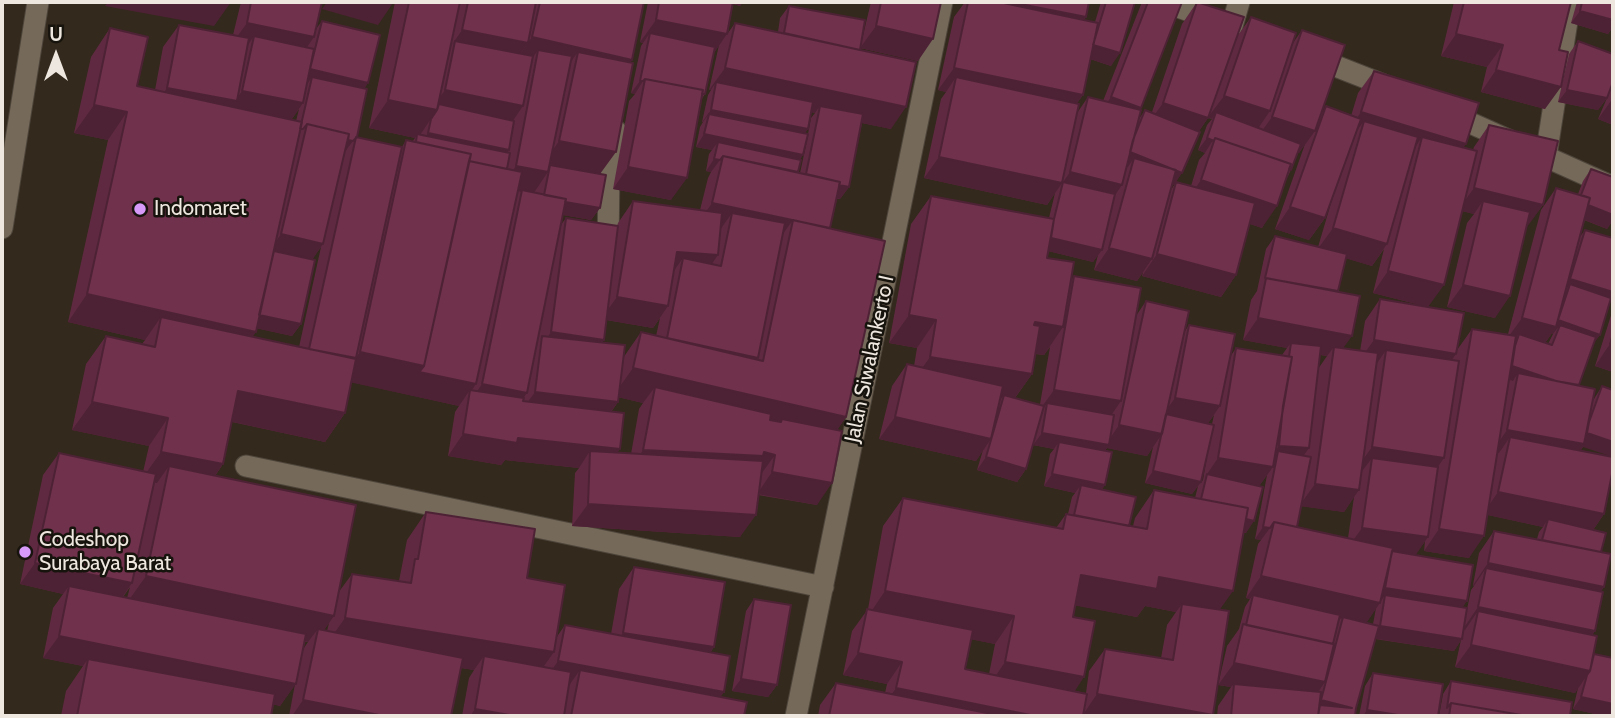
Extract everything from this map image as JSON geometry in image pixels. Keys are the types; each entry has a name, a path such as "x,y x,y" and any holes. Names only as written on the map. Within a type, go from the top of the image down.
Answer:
{"street":[{"path":"2,228 38,2"},
{"name":"Jalan Siwalankerto I","path":"796,716 942,2"},
{"path":"1164,2 1256,36"},
{"path":"1232,26 1239,2"},
{"path":"1546,156 1570,2"},
{"path":"1293,50 1421,101 1613,187"},
{"path":"606,270 609,245 609,166 619,116"},
{"path":"246,466 823,587"}],"building":[{"path":"251,2 322,2 314,37 247,23"},
{"path":"409,2 460,2 437,110 388,100"},
{"path":"468,2 536,2 528,43 462,30"},
{"path":"540,2 644,2 632,60 532,37"},
{"path":"659,2 733,2 727,34 656,20"},
{"path":"881,2 941,2 933,39 876,26"},
{"path":"968,2 999,2 1098,23 1083,95 954,68"},
{"path":"1010,2 1089,2 1086,17"},
{"path":"1106,2 1135,2 1120,53 1093,45"},
{"path":"1148,2 1182,2 1141,108 1111,97"},
{"path":"1197,2 1244,17 1208,118 1163,103"},
{"path":"1464,2 1571,2 1559,50 1568,52 1561,87 1496,70 1503,45 1456,34"},
{"path":"1582,2 1613,2 1613,20 1580,11"},
{"path":"789,6 865,20 860,50 784,33"},
{"path":"1251,17 1296,33 1270,111 1224,96"},
{"path":"322,21 380,35 368,83 310,69"},
{"path":"735,23 916,62 906,107 725,68"},
{"path":"179,25 249,38 237,101 167,88"},
{"path":"110,28 148,37 137,86 302,122 256,332 87,294 127,112 94,105"},
{"path":"1302,30 1345,45 1315,131 1272,117"},
{"path":"650,33 715,47 705,94 702,94 703,90 645,79 640,81"},
{"path":"254,36 314,49 303,103 242,91"},
{"path":"455,41 533,56 523,106 445,90"},
{"path":"1578,41 1613,54 1613,82 1607,98 1567,90"},
{"path":"538,50 572,56 548,172 516,166"},
{"path":"578,52 633,63 616,152 559,141"},
{"path":"1374,71 1479,103 1466,144 1361,112"},
{"path":"312,77 367,89 357,137 353,141 348,140 349,134 307,124 300,129"},
{"path":"956,77 1079,104 1062,183 939,157"},
{"path":"645,79 703,90 687,178 628,167"},
{"path":"716,82 813,102 808,129 711,110"},
{"path":"1088,97 1141,110 1122,185 1070,172"},
{"path":"439,104 514,121 509,150 428,133 431,119"},
{"path":"820,106 863,114 849,187 839,185 840,182 806,174"},
{"path":"1326,106 1361,119 1325,218 1290,207"},
{"path":"1145,110 1200,132 1182,173 1130,152"},
{"path":"1216,112 1301,144 1291,170 1291,164 1215,138 1214,141 1207,138"},
{"path":"709,114 808,134 803,155 704,134"},
{"path":"1364,121 1418,137 1387,244 1333,228"},
{"path":"307,124 349,134 323,244 281,234"},
{"path":"1489,125 1558,141 1543,205 1474,188"},
{"path":"417,134 510,153 507,169 469,161 471,154 416,142"},
{"path":"356,137 402,147 356,358 309,349"},
{"path":"1422,137 1477,151 1444,285 1388,271"},
{"path":"1215,138 1291,164 1277,206 1201,180"},
{"path":"406,140 471,154 424,366 360,352"},
{"path":"718,142 801,160 798,172 723,156 720,160 714,159"},
{"path":"723,156 840,182 830,228 712,203"},
{"path":"1134,158 1176,170 1152,259 1109,248"},
{"path":"469,161 522,172 476,384 419,372 424,366"},
{"path":"550,165 606,175 600,208 544,195"},
{"path":"1591,169 1613,177 1613,215 1588,205 1590,198 1581,195"},
{"path":"1063,182 1115,194 1102,250 1051,238"},
{"path":"1176,182 1255,203 1236,275 1157,254"},
{"path":"1556,188 1590,198 1556,327 1522,318"},
{"path":"522,190 566,199 527,393 482,384"},
{"path":"931,196 1054,219 1047,258 1074,262 1063,327 1035,322 1034,325 1040,326 1032,374 930,357 936,320 909,315"},
{"path":"633,201 722,213 718,255 677,252 668,306 617,297"},
{"path":"1483,201 1530,212 1510,296 1463,285"},
{"path":"732,213 785,223 758,358 667,338 683,258 721,266"},
{"path":"566,218 618,226 604,340 551,332"},
{"path":"793,220 885,241 846,417 633,368 641,332 763,361"},
{"path":"1585,230 1613,238 1613,292 1570,279"},
{"path":"1275,236 1347,254 1338,291 1265,278"},
{"path":"274,251 315,260 301,324 259,315"},
{"path":"1074,276 1141,288 1121,401 1054,390"},
{"path":"1266,278 1360,296 1352,336 1258,318"},
{"path":"1570,284 1611,298 1600,335 1558,320"},
{"path":"1380,299 1464,313 1456,354 1374,340"},
{"path":"1146,301 1189,311 1162,434 1119,425"},
{"path":"161,317 356,359 345,413 238,391 223,464 161,452 168,418 92,402 106,336 155,347"},
{"path":"1189,325 1235,334 1220,406 1175,398"},
{"path":"1560,325 1596,337 1579,385 1556,381 1512,366 1519,334 1552,345"},
{"path":"1472,329 1516,336 1484,536 1439,529"},
{"path":"542,336 625,345 618,402 535,392"},
{"path":"1291,343 1321,346 1309,448 1279,446 1292,357 1289,356"},
{"path":"1334,347 1378,353 1359,490 1315,484"},
{"path":"1236,348 1292,357 1273,467 1218,458"},
{"path":"1386,350 1459,361 1444,458 1372,447"},
{"path":"907,364 1003,386 991,439 895,417"},
{"path":"1518,373 1595,389 1584,444 1507,430"},
{"path":"1602,386 1613,390 1613,442 1587,433"},
{"path":"655,387 771,414 770,420 781,422 782,419 842,431 832,483 772,472 775,455 764,452 763,456 643,450"},
{"path":"470,390 524,398 523,401 624,413 620,449 518,438 517,443 463,434"},
{"path":"1004,395 1044,406 1026,469 986,457"},
{"path":"1047,403 1114,415 1109,445 1042,433"},
{"path":"1166,414 1214,425 1201,482 1153,471"},
{"path":"1510,437 1613,457 1604,514 1498,492"},
{"path":"1059,442 1112,452 1105,485 1052,474"},
{"path":"590,451 763,461 756,515 588,504"},
{"path":"1278,451 1311,457 1297,527 1274,522 1270,528 1263,527"},
{"path":"59,453 156,474 132,583 35,563"},
{"path":"1372,458 1438,467 1428,537 1362,528"},
{"path":"169,466 356,505 334,616 146,576"},
{"path":"1207,474 1263,487 1254,521 1246,519 1248,508 1201,499"},
{"path":"1081,485 1136,497 1129,526 1074,515"},
{"path":"1154,490 1248,508 1233,591 1159,577 1157,589 1081,575 1073,617 1095,621 1084,677 1005,662 1014,616 885,591 903,498 1063,529 1066,514 1147,529"},
{"path":"426,512 535,529 527,578 565,585 554,652 345,618 352,574 411,583"},
{"path":"1548,519 1606,533 1601,552 1542,540"},
{"path":"1274,522 1393,548 1380,603 1261,576"},
{"path":"1494,531 1611,554 1604,587 1488,563"},
{"path":"1392,551 1473,565 1467,601 1385,588"},
{"path":"634,567 725,582 714,647 623,633"},
{"path":"1486,568 1603,592 1595,631 1478,607"},
{"path":"69,586 306,634 296,684 59,636"},
{"path":"1253,595 1340,615 1333,644 1246,625"},
{"path":"1385,595 1467,608 1462,639 1380,626"},
{"path":"754,599 791,605 777,685 741,679"},
{"path":"1182,604 1229,611 1213,715 1097,694 1105,649 1173,660"},
{"path":"867,609 973,630 965,669 1087,694 1083,716 1035,716 896,688 902,662 858,653"},
{"path":"1478,611 1597,636 1590,671 1471,645"},
{"path":"1343,617 1379,626 1355,716 1318,716 1320,705 1352,708 1321,700"},
{"path":"1243,624 1334,644 1325,682 1234,663"},
{"path":"565,625 730,656 724,692 558,661"},
{"path":"318,629 463,658 451,716 384,716 303,700"},
{"path":"1594,654 1613,658 1613,704 1581,697"},
{"path":"484,656 571,672 564,716 515,716 475,709"},
{"path":"88,659 275,694 271,716 77,716"},
{"path":"580,670 747,702 744,716 571,716"},
{"path":"1373,673 1443,684 1438,716 1404,716 1367,710"},
{"path":"1451,681 1572,702 1570,716 1527,716 1451,703 1447,708"},
{"path":"836,683 1002,716 829,716"},
{"path":"1234,684 1321,692 1318,716 1231,716"},
{"path":"1451,703 1527,716 1449,716"}],"place":[{"name":"Indomaret","path":"140,209"},
{"name":"Codeshop Surabaya Barat","path":"25,552"}]}
